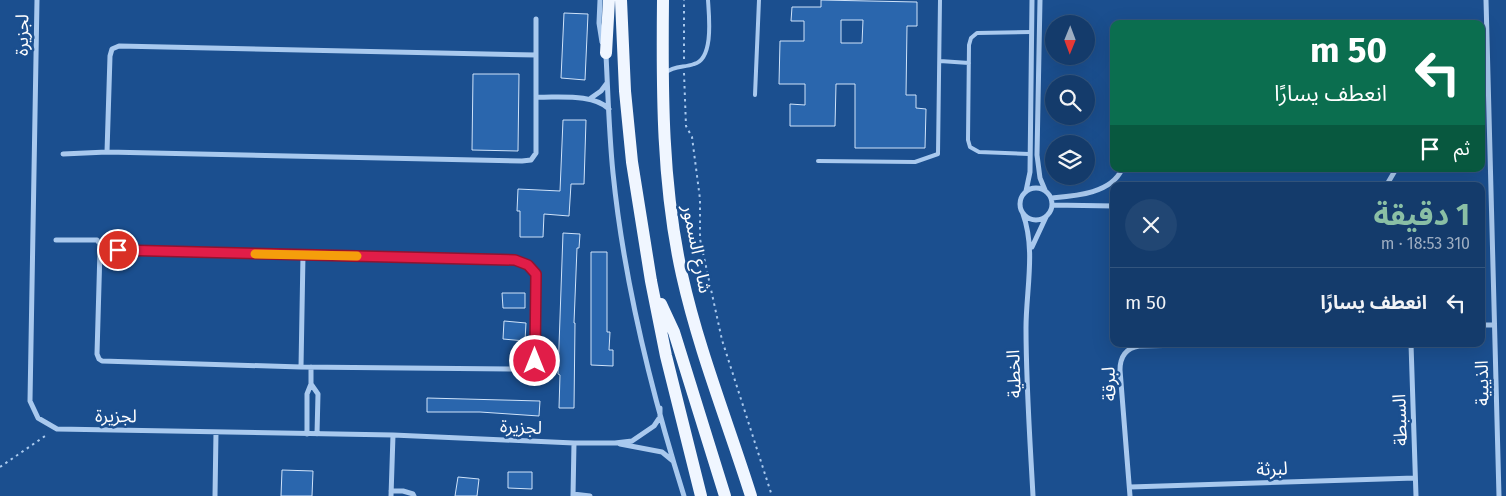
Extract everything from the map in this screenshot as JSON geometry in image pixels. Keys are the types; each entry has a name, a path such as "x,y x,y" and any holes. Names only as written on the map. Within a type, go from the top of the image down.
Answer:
{"main road":[{"path":"606,53 609,0"},
{"path":"621,0 625,91 632,162 651,281 666,356 701,496"},
{"name":"شارع السمور","path":"663,0 663,140 668,190 682,275 710,376 751,496"},
{"path":"651,281 674,332 725,496"}],"street":[{"name":"لجزيرة","path":"37,0 30,401 38,418 57,429 393,436 574,444 632,441 654,426 660,418 660,408"},
{"path":"600,0 600,34 606,53 613,173 626,259 640,333 684,496"},
{"path":"1032,0 1030,172 1026,191 1020,199 1020,209 1026,217 1036,220 1046,217 1052,205 1051,198 1040,178 1037,156 1040,0"},
{"name":"الذيبية","path":"1485,20 1486,0"},
{"path":"63,154 106,152 531,160 536,153 536,19"},
{"path":"106,152 110,56 112,49 119,46 536,55"},
{"name":"الذيبية","path":"1485,61 1499,496"},
{"path":"591,98 601,91 607,82"},
{"path":"536,97 591,98 601,102 609,109"},
{"path":"1051,198 1082,194 1099,188 1114,179 1120,172"},
{"path":"1026,191 1035,188 1045,190"},
{"path":"1052,205 1110,206"},
{"name":"الخطية","path":"1023,214 1030,250 1026,329 1033,496"},
{"name":"الخطية","path":"1030,250 1046,217"},
{"path":"56,240 97,240 100,244 97,354 102,361 300,367 516,369 528,368 535,361 536,274 528,265 515,260 100,250"},
{"path":"300,367 303,255"},
{"path":"1485,325 1494,325"},
{"name":"لبرقة","path":"1130,496 1120,370 1124,354 1134,347"},
{"name":"السبطة","path":"1411,347 1416,496"},
{"path":"306,434 307,394 311,384 311,367"},
{"path":"311,384 318,394 317,434"},
{"path":"214,496 216,432"},
{"path":"393,436 391,493 403,491 414,496"},
{"name":"لجزيرة","path":"615,443 662,452 674,462"},
{"path":"574,444 573,495 590,496"},
{"name":"لبرثة","path":"1130,487 1415,478"}],"lane":[{"path":"662,77 669,70 698,63 707,52 708,0"},
{"path":"755,95 759,0"},
{"path":"818,161 915,162 938,154 940,0"},
{"path":"1029,154 979,152 970,147 968,140 969,41 976,33 1031,32"},
{"path":"940,62 969,63"}],"path":[{"path":"684,0 686,126 692,137 700,199 700,239 722,340 772,496"},
{"path":"0,467 57,429"}],"building":[{"path":"821,0 917,2 917,26 907,26 906,95 916,95 916,108 926,109 925,148 855,148 855,84 836,84 835,126 790,126 790,104 805,105 805,84 779,84 780,41 804,41 804,21 791,21 792,7 821,7","holes":["841,20 863,20 862,43 841,43"]},
{"path":"564,13 588,14 585,80 561,78"},
{"path":"473,74 519,74 518,151 472,150"},
{"path":"563,120 586,120 584,184 571,184 569,216 544,214 543,237 520,237 520,211 517,211 518,189 560,191"},
{"path":"563,233 580,234 579,248 577,248 574,323 574,408 559,408 560,375 558,374"},
{"path":"591,252 607,252 607,332 610,332 609,350 613,350 613,366 591,365"},
{"path":"502,293 525,293 525,308 503,308"},
{"path":"504,321 526,323 525,341 503,339"},
{"path":"427,398 540,401 539,416 480,412 427,412"},
{"path":"282,470 313,471 312,496 281,496"},
{"path":"508,472 532,472 532,489 508,488"},
{"path":"458,477 479,479 477,496 455,496"}],"slow traffic":[{"path":"255,254 357,256"}],"route":[{"path":"118,250 515,260 528,265 536,274 535,361"}]}
